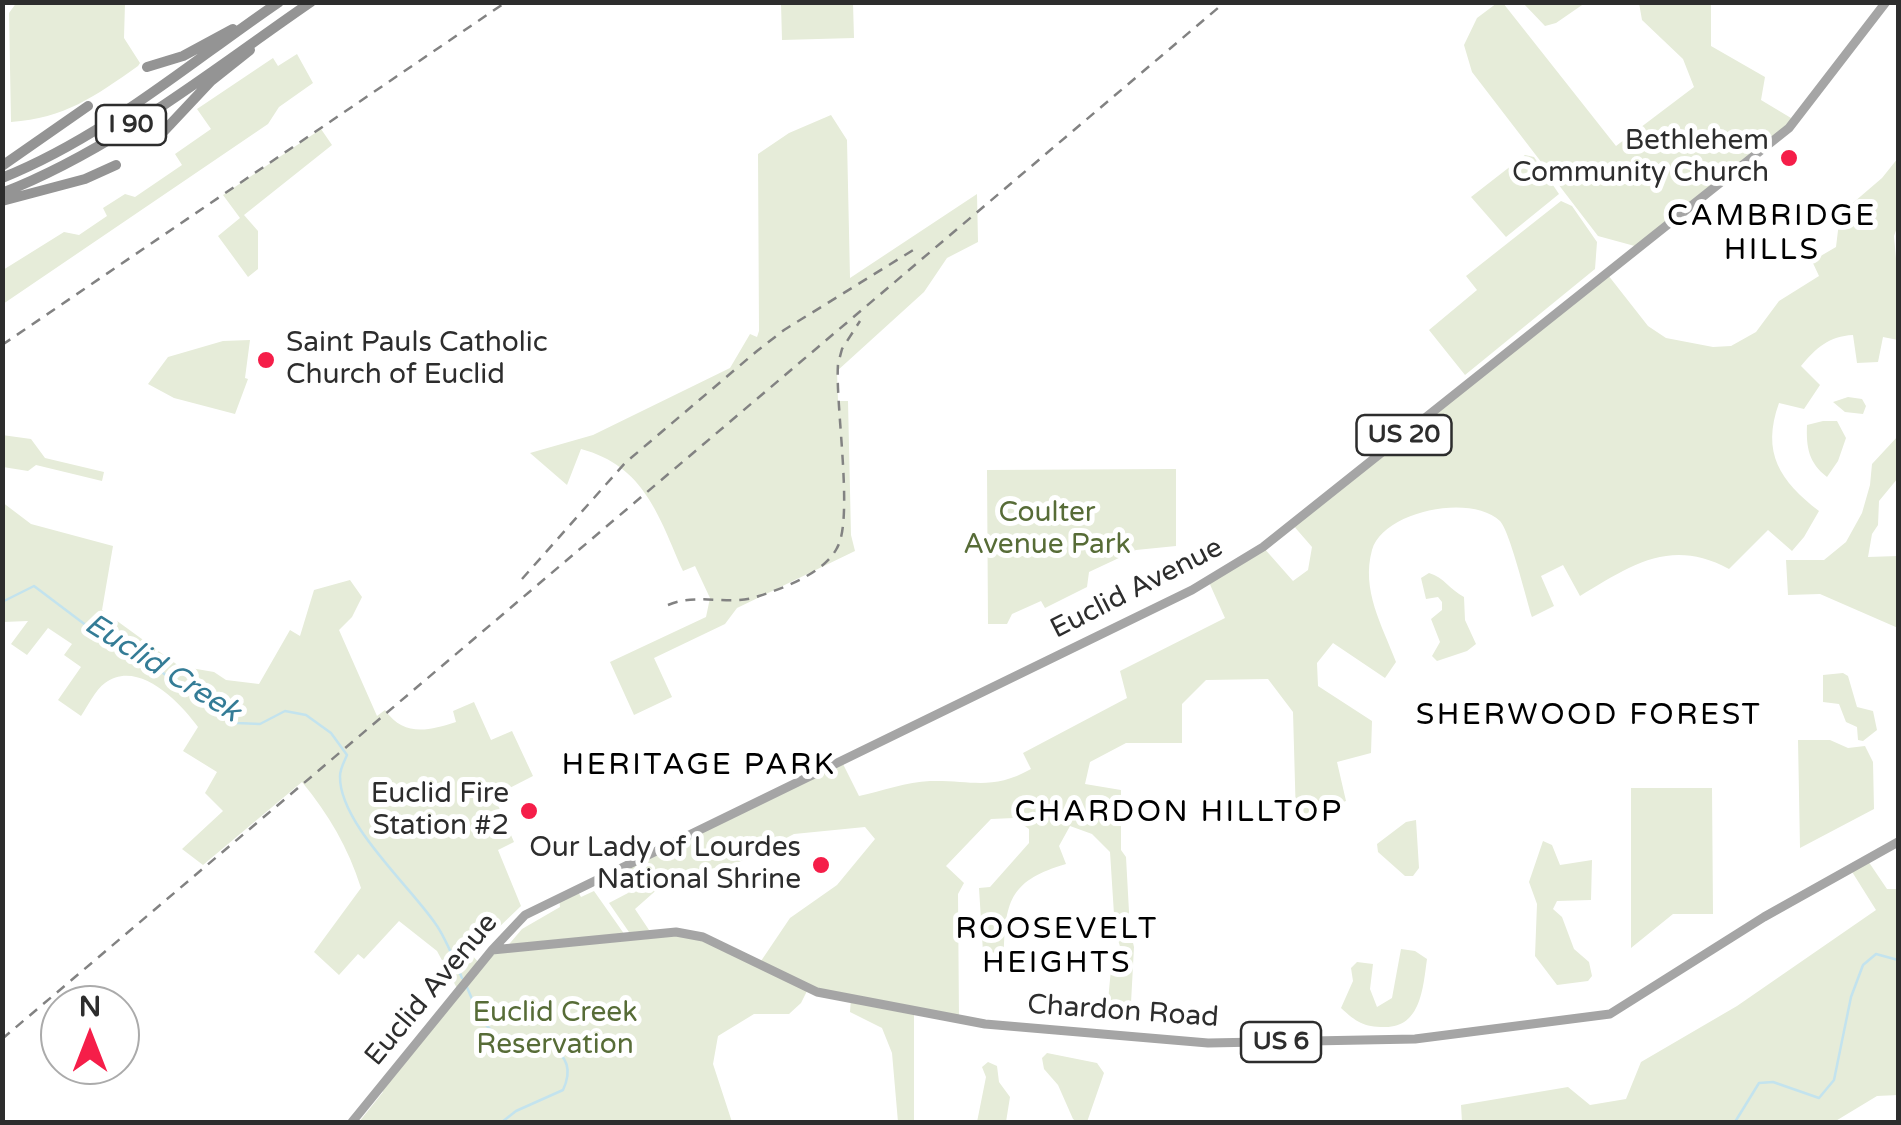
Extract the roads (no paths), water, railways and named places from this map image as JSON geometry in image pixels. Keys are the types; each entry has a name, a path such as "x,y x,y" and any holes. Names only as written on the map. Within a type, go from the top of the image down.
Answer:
{"highway":[{"path":"164,131 251,46 311,2"},
{"path":"147,68 182,56 276,4"},
{"name":"I 90","path":"2,178 52,158 87,138 244,25"},
{"name":"I 90","path":"2,193 89,151 251,46"},
{"path":"2,166 88,106"},
{"path":"2,201 85,179 116,165"}],"main road":[{"name":"Euclid Avenue","path":"352,1122 492,950 532,911 1176,597 1262,547 1789,128 1886,2"},
{"name":"Chardon Road","path":"492,950 676,932 703,937 817,992 984,1024 1208,1043 1415,1039 1610,1014 1764,917 1898,842"}],"waterway":[{"name":"Euclid Creek","path":"2,602 34,586 87,626 132,650 237,723 260,724 285,711 306,715 331,733 347,755 340,776 351,813 377,853 435,923 462,978"},
{"name":"Euclid Creek","path":"1735,1122 1759,1083 1773,1082 1819,1098 1834,1080 1851,997 1863,965 1876,954 1898,960"},
{"name":"Euclid Creek","path":"466,985 481,1020 496,1035 537,1041 559,1053 566,1063 563,1090 516,1111 502,1122"}],"railway":[{"path":"2,345 506,2"},
{"path":"2,1039 1225,2"},
{"path":"522,579 625,463 757,351 918,247"},
{"path":"668,605 691,600 748,599 769,593 813,572 831,557 842,533 844,513 838,364 842,349 860,321"}],"place":[{"name":"Bethlehem Community Church","path":"1789,158"},
{"name":"Saint Pauls Catholic Church of Euclid","path":"266,360"},
{"name":"Euclid Fire Station #2","path":"529,811"},
{"name":"Our Lady of Lourdes National Shrine","path":"821,865"}],"district":[{"name":"CAMBRIDGE HILLS","path":"1772,234"},
{"name":"SHERWOOD FOREST","path":"1589,716"},
{"name":"HERITAGE PARK","path":"699,766"},
{"name":"CHARDON HILLTOP","path":"1179,813"},
{"name":"ROOSEVELT HEIGHTS","path":"1057,947"}],"park label":[{"name":"Coulter Avenue Park","path":"1047,530"},
{"name":"Euclid Creek Reservation","path":"555,1030"}]}
